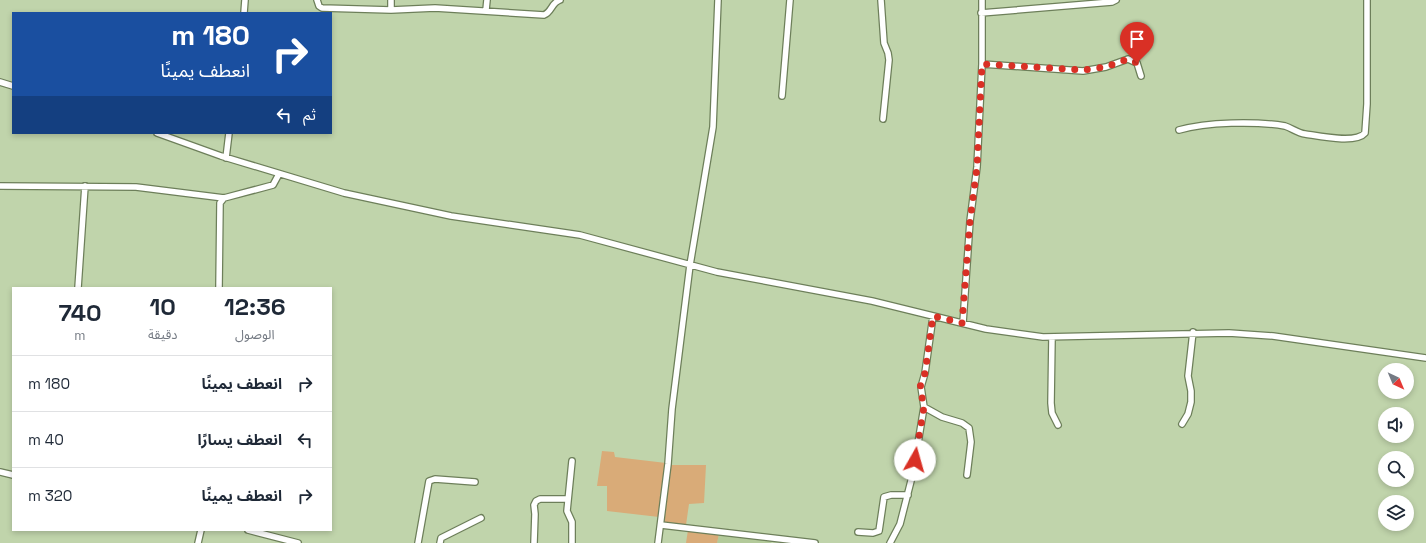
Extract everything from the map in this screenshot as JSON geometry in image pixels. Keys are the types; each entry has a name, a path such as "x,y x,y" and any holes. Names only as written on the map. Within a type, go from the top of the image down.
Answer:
{"street":[{"path":"244,12 245,0"},
{"path":"317,0 318,6 322,8 391,10 435,8 486,10 544,15 549,11 555,2 560,0"},
{"path":"391,0 391,10"},
{"path":"486,0 486,10"},
{"path":"658,543 661,526 672,409 690,265 713,127 718,0"},
{"path":"782,96 790,0"},
{"path":"881,0 884,43 889,60 884,119"},
{"path":"962,323 970,221 977,167 982,64 982,0"},
{"path":"981,13 1112,2 1116,0"},
{"path":"1179,130 1211,124 1262,125 1286,126 1297,133 1305,134 1353,139 1363,136 1365,133 1367,104 1367,0"},
{"path":"982,64 1083,70 1106,67 1128,59 1137,63 1141,76"},
{"path":"0,82 12,86"},
{"path":"160,134 226,158 344,193 451,216 580,235 736,276 872,301 962,323 1018,334 1052,337 1193,332 1273,336 1426,358"},
{"path":"226,158 229,134"},
{"path":"0,186 136,187 224,198 273,185 279,174"},
{"path":"78,287 86,186"},
{"path":"219,287 220,203 224,198"},
{"path":"890,543 900,524 908,494 924,407 920,387 925,373 933,316"},
{"path":"1182,424 1188,414 1191,402 1191,391 1188,376 1193,332"},
{"path":"1052,337 1051,404 1052,413 1058,425"},
{"path":"924,407 942,417 962,423 968,428 971,442 967,474"},
{"path":"572,461 567,511 572,522 572,543"},
{"path":"0,472 12,475"},
{"path":"418,543 429,481 436,479 475,482"},
{"path":"858,532 873,533 879,531 884,497 908,494"},
{"path":"534,543 534,506 536,501 540,499 568,499"},
{"path":"440,543 441,538 481,518"},
{"path":"661,526 815,543"},
{"path":"198,543 201,531"},
{"path":"252,531 298,543"}],"shaded area":[{"path":"602,451 614,452 615,457 666,463 659,517 607,511 607,486 597,486"},
{"path":"671,465 706,465 704,503 689,504 686,525 663,524"},
{"path":"688,530 719,534 717,543 686,543"},
{"path":"719,534 772,541 771,543 717,543"}],"route":[{"path":"915,460 918,434 924,407 920,387 925,373 933,316 962,323 970,221 977,167 982,64 1083,70 1106,67 1128,59 1137,63"}]}
